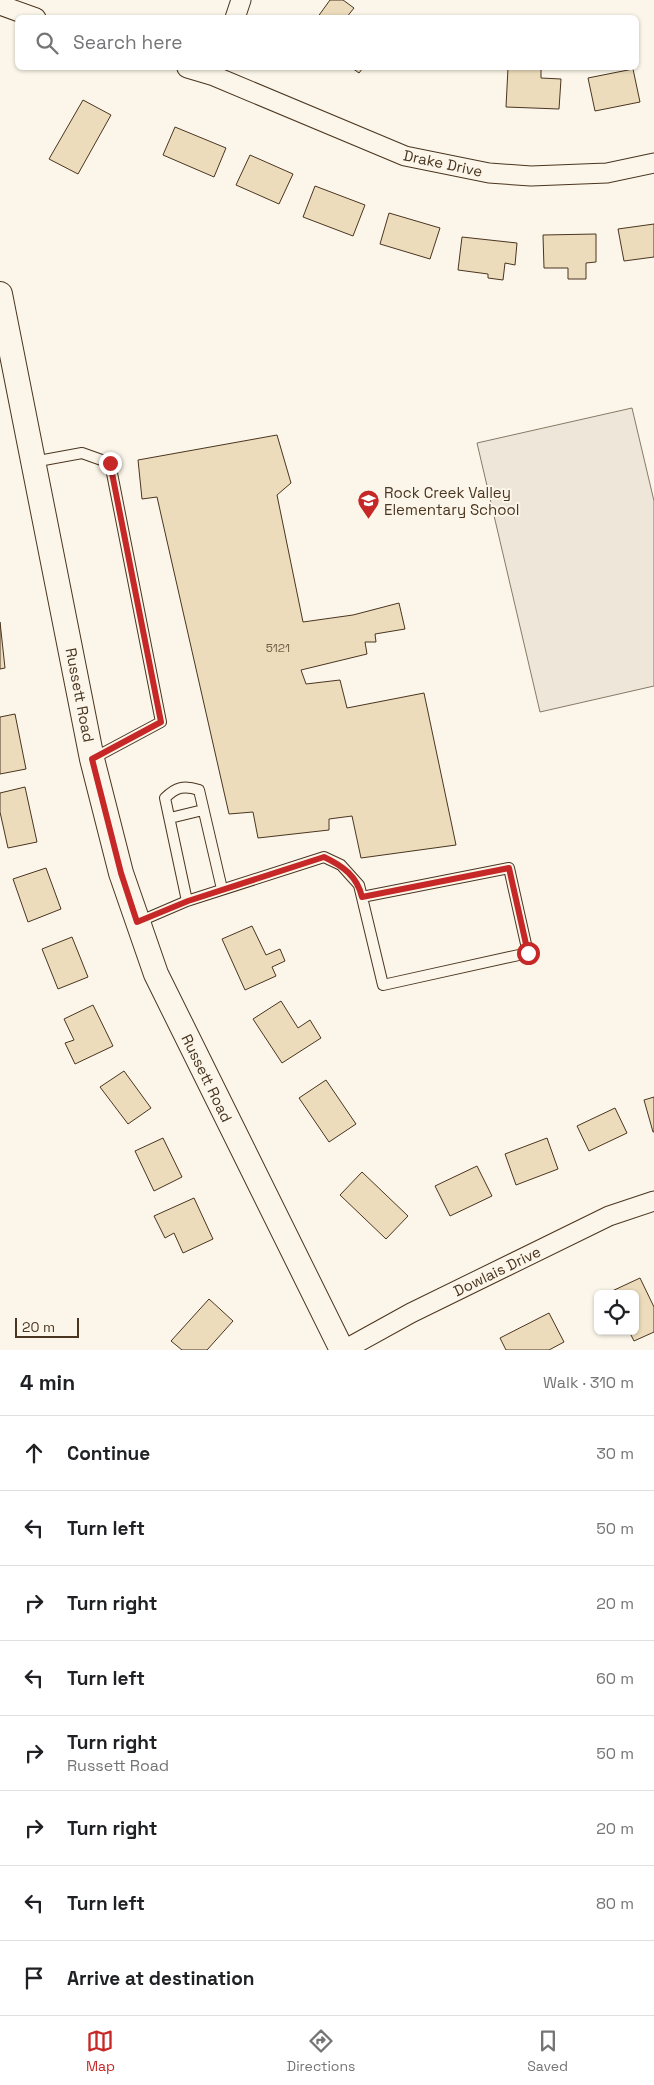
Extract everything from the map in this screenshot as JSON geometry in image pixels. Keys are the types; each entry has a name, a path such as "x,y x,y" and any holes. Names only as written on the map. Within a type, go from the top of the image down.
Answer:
{"street":[{"path":"236,15 242,0"},
{"path":"0,5 28,15"},
{"name":"Drake Drive","path":"201,70 215,72 404,156 489,173 531,176 607,172 654,163"},
{"name":"Russett Road","path":"0,294 92,759 121,873 156,974 343,1350"},
{"name":"Dowlais Drive","path":"343,1350 411,1312 601,1220 654,1201"}],"lane":[{"path":"33,462 82,453 110,463 161,722 92,759"},
{"path":"188,901 165,798 173,789 188,786 199,790 222,889"},
{"path":"170,818 204,810"},
{"path":"137,922 222,889 324,857 342,865 359,885 383,985 528,953 509,868 362,897"}],"shaded area":[{"path":"632,408 654,501 654,686 540,712 477,443"}],"building":[{"path":"330,0 343,0 354,8 348,15 319,15"},
{"path":"508,70 541,70 541,78 561,79 559,109 506,107"},
{"path":"633,70 640,102 595,111 588,78"},
{"path":"83,100 111,115 78,174 49,159"},
{"path":"175,127 226,148 214,177 163,155"},
{"path":"250,155 293,174 279,204 236,185"},
{"path":"315,186 365,205 353,236 303,217"},
{"path":"389,213 440,228 430,259 380,244"},
{"path":"654,224 654,257 624,261 618,229"},
{"path":"596,234 596,262 586,263 586,279 568,279 568,268 544,268 543,235"},
{"path":"462,237 517,243 515,265 505,263 503,280 488,278 488,274 458,270"},
{"path":"277,435 291,483 277,495 303,622 353,615 399,603 405,629 375,634 376,642 365,642 367,654 301,670 306,684 340,680 347,708 424,693 456,845 361,858 352,816 329,819 329,830 258,838 253,812 229,814 157,497 142,499 138,460"},
{"path":"0,622 5,668 0,669"},
{"path":"15,714 26,769 0,774 0,717"},
{"path":"25,787 37,842 8,848 0,812 0,793"},
{"path":"46,868 61,909 28,922 13,879"},
{"path":"252,926 266,955 280,949 285,961 272,967 276,976 245,990 222,939"},
{"path":"72,937 88,977 58,989 42,949"},
{"path":"281,1001 298,1028 310,1020 321,1038 282,1063 253,1019"},
{"path":"93,1005 113,1046 75,1064 65,1043 74,1040 64,1019"},
{"path":"124,1071 151,1108 128,1124 100,1087"},
{"path":"326,1080 356,1124 329,1142 299,1098"},
{"path":"654,1097 654,1132 653,1132 644,1100"},
{"path":"615,1108 627,1133 589,1151 577,1126"},
{"path":"163,1138 182,1177 154,1191 135,1151"},
{"path":"547,1138 558,1169 516,1185 505,1154"},
{"path":"477,1166 492,1196 450,1216 435,1186"},
{"path":"362,1172 408,1216 386,1239 340,1195"},
{"path":"194,1198 213,1239 183,1253 174,1233 165,1238 154,1216"},
{"path":"640,1278 654,1307 654,1332 634,1341 631,1335 639,1335 639,1290 614,1290"},
{"path":"209,1299 233,1321 207,1350 182,1350 171,1341"},
{"path":"549,1313 564,1342 549,1350 506,1350 500,1338"}],"place":[{"name":"Rock Creek Valley Elementary School","path":"368,520"}],"route":[{"path":"110,463 161,722 92,759 121,873 137,922 188,901 324,857 342,865 359,885 362,897 509,868 528,953"}]}
